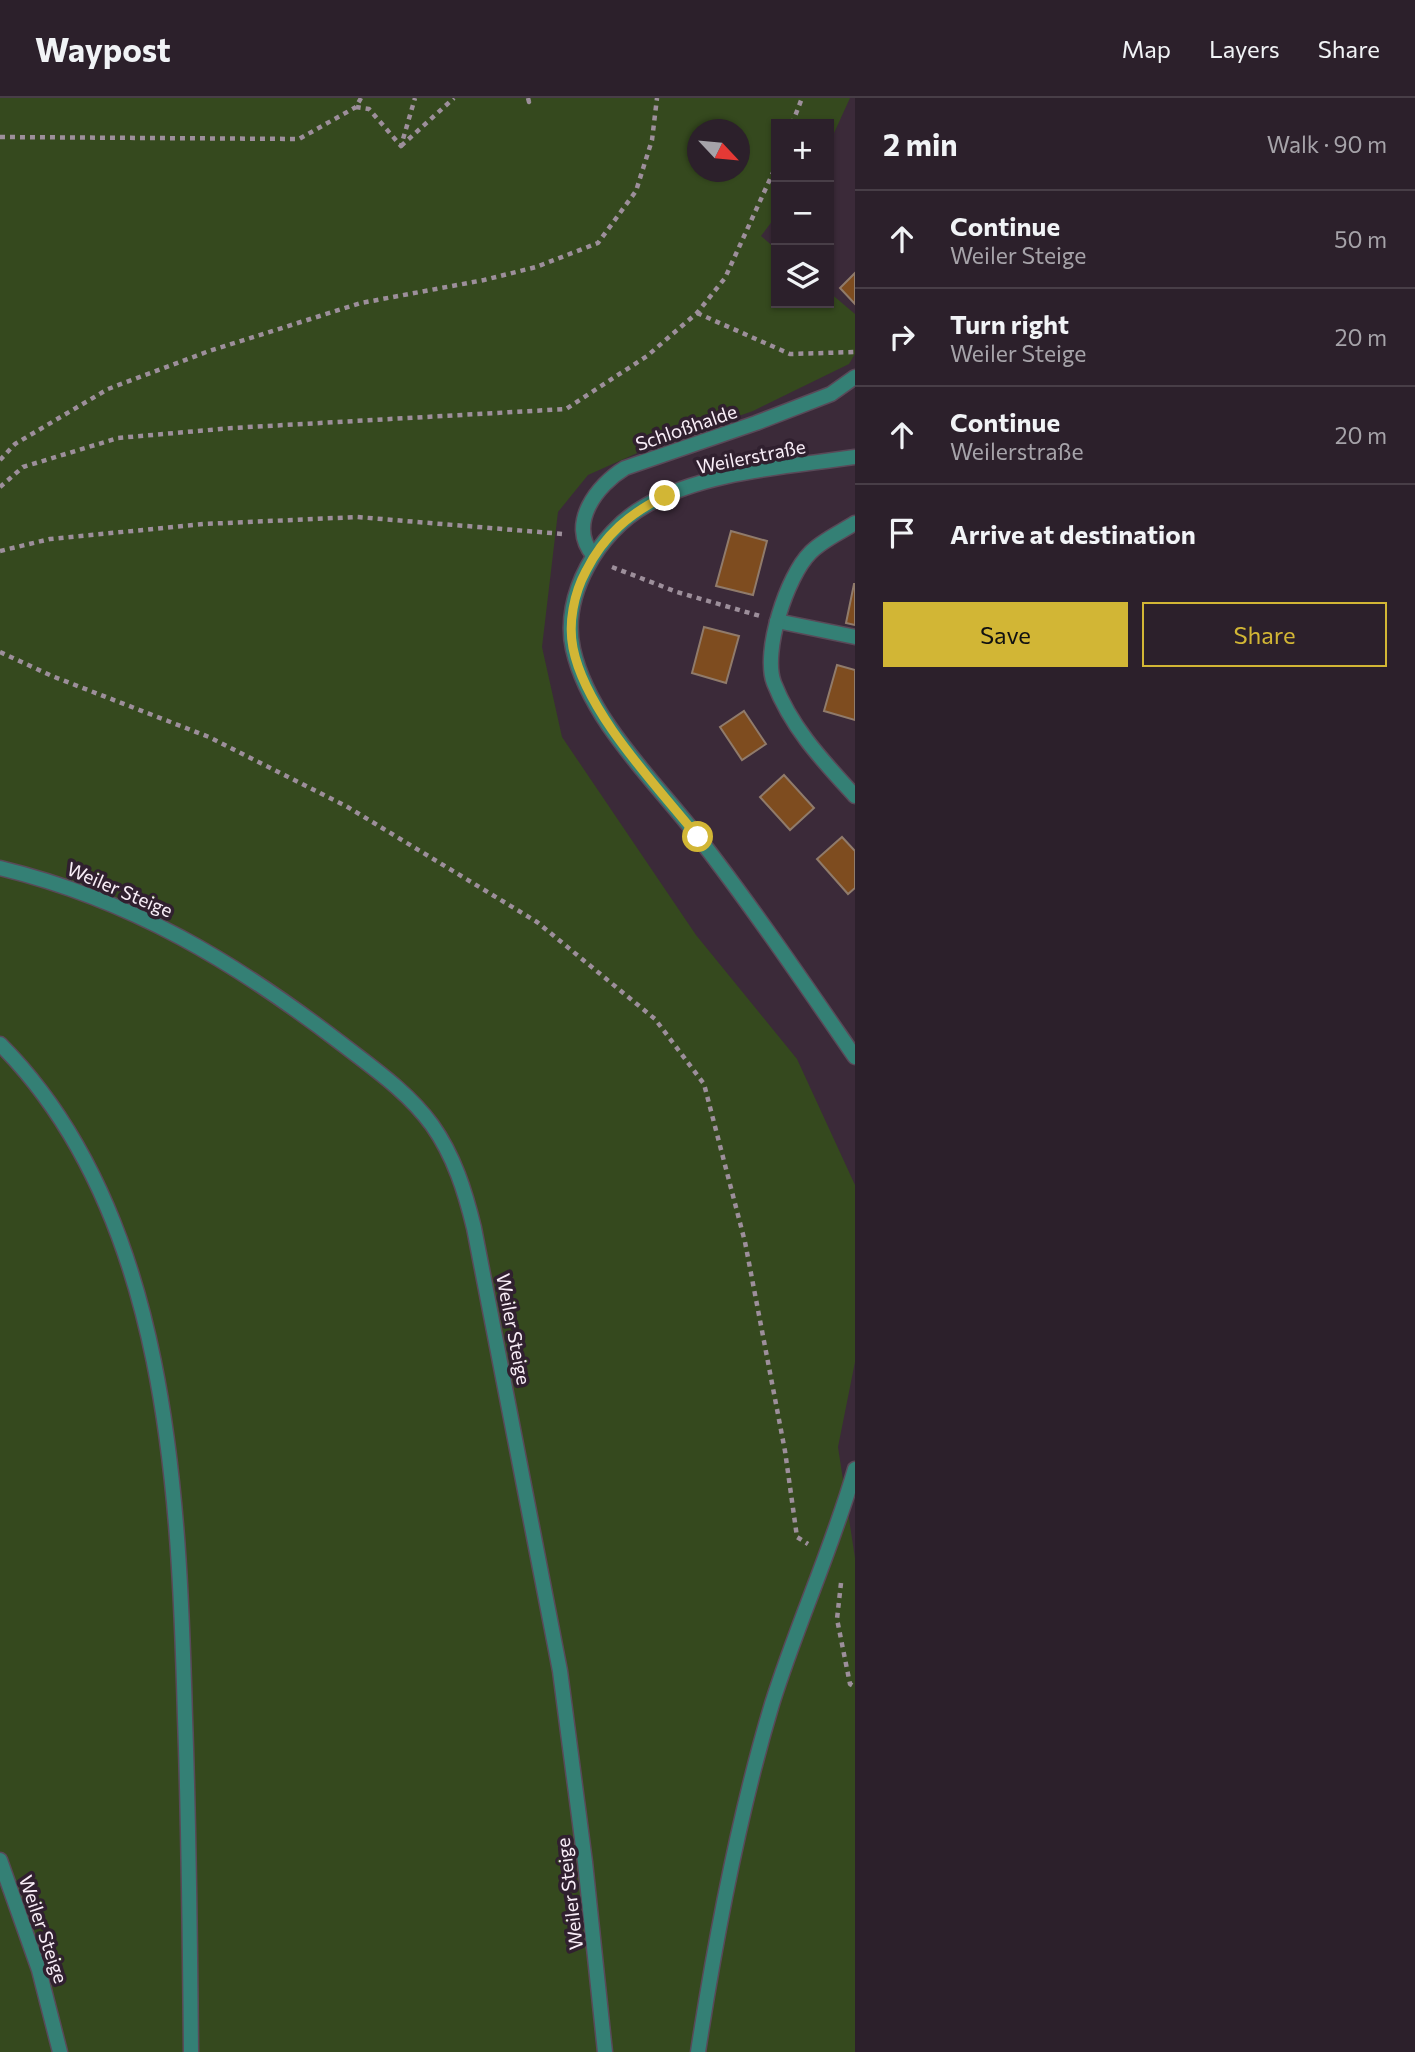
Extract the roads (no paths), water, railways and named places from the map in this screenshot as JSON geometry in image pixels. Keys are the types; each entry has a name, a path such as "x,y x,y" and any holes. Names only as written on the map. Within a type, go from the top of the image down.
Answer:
{"street":[{"name":"Schloßhalde","path":"593,555 583,534 585,514 595,493 609,478 625,468 756,424 831,394 855,377"},
{"name":"Weilerstraße","path":"593,555 622,521 665,496 724,477 855,457"},
{"path":"855,523 810,552 788,586 777,621 772,654 773,681 802,738 855,796"},
{"path":"593,555 576,593 572,621 573,648 592,700 698,837 855,1057"},
{"path":"777,621 855,637"},
{"name":"Weiler Steige","path":"0,868 104,899 167,929 234,969 318,1026 394,1084 431,1124 449,1153 463,1186 476,1237 555,1646 585,1862 605,2052"},
{"path":"0,1044 35,1083 60,1119 103,1197 133,1282 156,1372 170,1468 180,1597 187,1758 191,2052"},
{"path":"698,2052 719,1930 754,1773 779,1685 855,1469"},
{"name":"Weiler Steige","path":"0,1860 39,1970 60,2052"}]}
